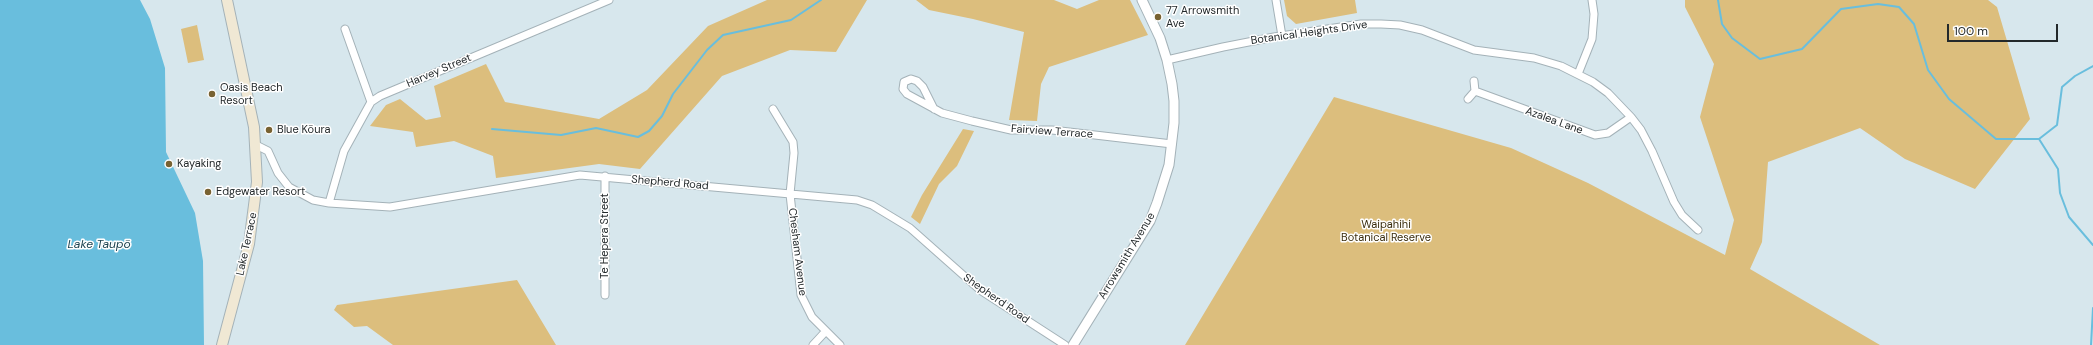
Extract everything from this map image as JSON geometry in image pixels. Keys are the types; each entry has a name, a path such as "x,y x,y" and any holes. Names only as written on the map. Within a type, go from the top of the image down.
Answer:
{"main road":[{"name":"Lake Terrace","path":"222,345 253,223 257,182 256,145 227,0"}],"street":[{"name":"Harvey Street","path":"371,102 380,96 609,0"},
{"name":"Arrowsmith Avenue","path":"1073,345 1150,221 1165,180 1172,144 1174,101 1167,60 1160,38 1142,0"},
{"path":"1276,0 1282,36"},
{"path":"1578,74 1592,39 1594,14 1592,0"},
{"name":"Botanical Heights Drive","path":"1167,60 1223,47 1282,36 1361,24 1400,25 1422,30 1474,50 1534,58 1560,66 1578,74 1608,93 1631,117 1641,130 1652,151 1674,202 1682,215 1698,230"},
{"path":"330,203 344,150 371,102 345,29"},
{"name":"Fairview Terrace","path":"934,109 923,87 917,81 911,79 904,82 903,89 907,94 934,109 942,113 1011,130 1052,130 1172,144"},
{"path":"1468,98 1475,91 1474,81"},
{"name":"Azalea Lane","path":"1475,91 1595,135 1608,133 1631,117"},
{"name":"Chesham Avenue","path":"773,109 793,142 794,153 790,194 801,295 812,317 840,345"},
{"name":"Shepherd Road","path":"256,145 268,150 278,173 289,187 309,198 330,203 390,207 568,176 605,176 857,200 883,211 927,241 960,274 980,290 1065,345"},
{"name":"Te Hepera Street","path":"605,176 605,295"},
{"path":"813,345 826,331"}],"green space":[{"path":"767,0 867,0 836,52 790,50 722,76 640,169 599,164 496,178 493,156 454,141 416,147 413,132 370,126 386,105 400,99 426,120 441,117 434,86 486,64 505,102 599,119 647,90 708,26"},
{"path":"916,0 1054,0 1077,9 1099,0 1130,0 1148,35 1049,67 1041,84 1037,121 1009,120 1024,32 929,10"},
{"path":"1284,0 1355,0 1357,13 1296,24 1287,16"},
{"name":"Waipahihi Botanical Reserve","path":"1685,0 1988,0 1997,7 2030,119 1975,189 1905,159 1860,128 1768,162 1762,242 1750,269 1880,345 1185,345 1334,97 1511,148 1588,183 1725,255 1734,220 1700,117 1714,64 1685,7"},
{"path":"197,25 204,60 188,63 181,29"},
{"path":"963,129 974,131 957,166 939,184 920,224 911,217 922,195"},
{"path":"517,280 556,345 393,345 367,326 354,327 334,310 337,305"}],"water":[{"name":"Lake Taupō","path":"0,0 140,0 150,19 165,68 166,152 195,213 203,261 204,345 0,345"}],"waterway":[{"path":"492,129 561,135 596,128 638,137 649,131 662,116 673,94 707,50 723,35 791,20 821,0"},
{"path":"1718,0 1722,24 1732,38 1760,59 1802,49 1841,9 1878,4 1899,7 1914,24 1928,70 1949,99 1996,139 2039,139 2057,125 2062,87 2075,76 2093,66"},
{"path":"2039,139 2058,169 2060,193 2069,217 2093,245"},
{"path":"2091,345 2093,308"}],"place":[{"name":"77 Arrowsmith Ave","path":"1158,17"},
{"name":"Oasis Beach Resort","path":"212,94"},
{"name":"Blue Kōura","path":"269,130"},
{"name":"Kayaking","path":"169,164"},
{"name":"Edgewater Resort","path":"208,192"}]}
